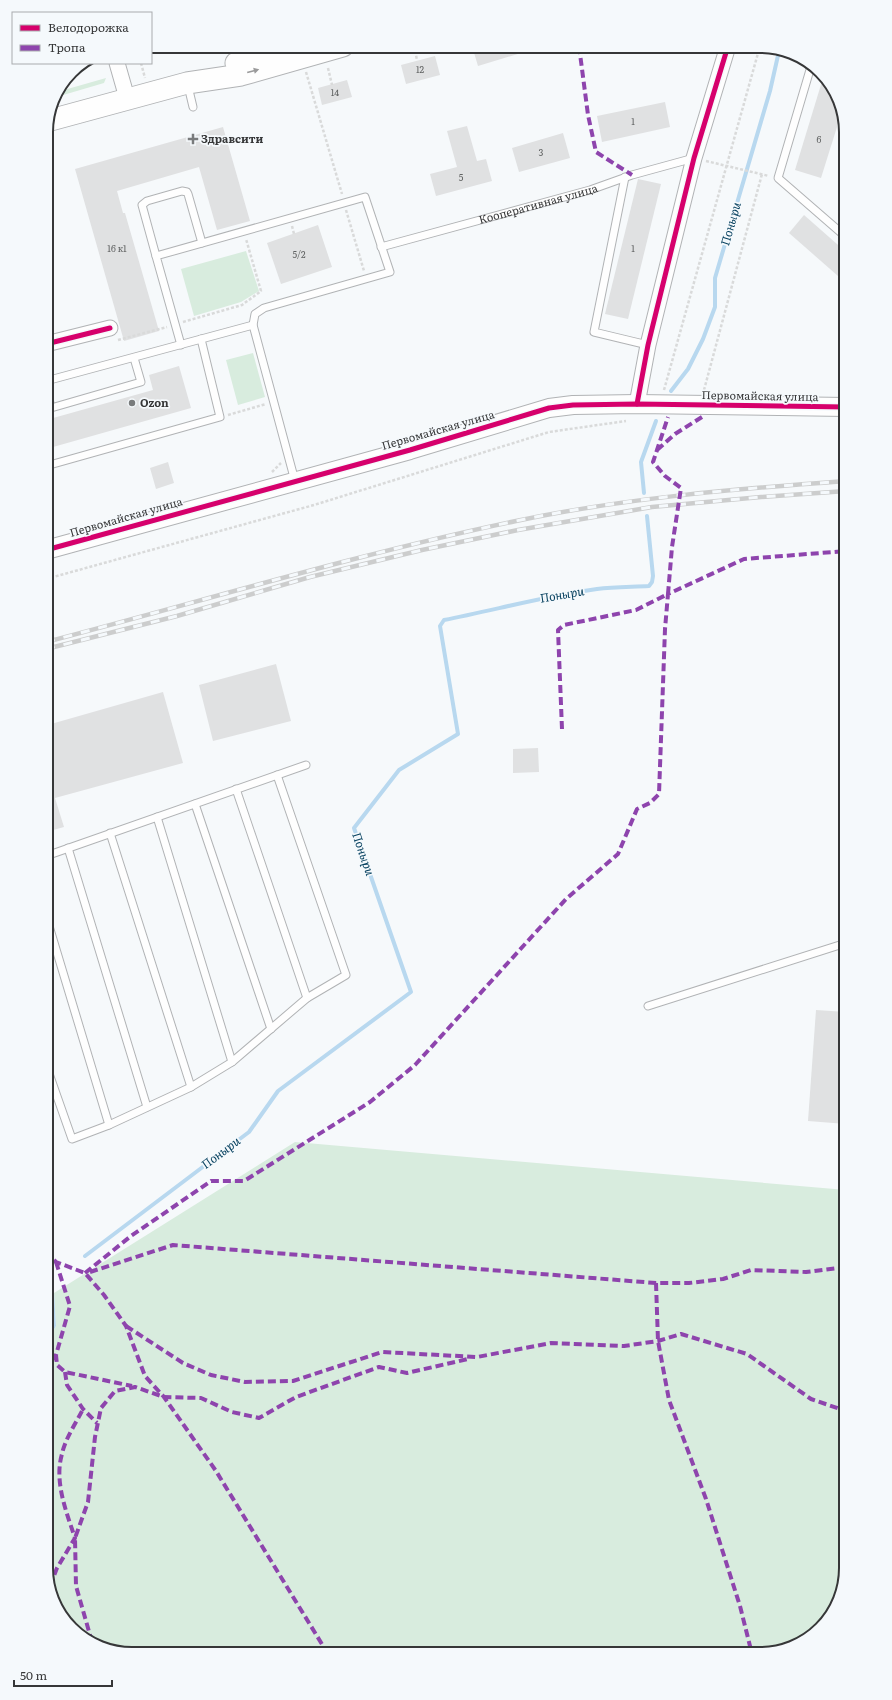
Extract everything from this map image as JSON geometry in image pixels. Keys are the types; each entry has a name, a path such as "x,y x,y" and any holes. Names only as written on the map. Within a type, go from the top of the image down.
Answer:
{"main road":[{"path":"187,83 248,58 265,53"},
{"path":"55,118 187,83 241,75 318,53"}],"street":[{"path":"634,412 648,345 694,158 726,53"},
{"path":"117,64 127,98"},
{"path":"53,343 112,335"},
{"name":"Первомайская улица","path":"53,548 410,450 548,408 573,405 634,412 839,407"}],"lane":[{"path":"810,71 778,178 839,231"},
{"path":"187,83 193,107"},
{"name":"Кооперативная улица","path":"382,247 590,190 625,177 694,158"},
{"path":"625,177 594,332 648,345"},
{"path":"181,345 142,205 147,201 182,191 187,192 202,243"},
{"path":"156,256 365,197 390,272 264,308 255,314 253,325 295,481"},
{"path":"53,379 253,325"},
{"path":"53,464 220,417 201,339"},
{"path":"53,407 141,382 134,358"},
{"path":"53,853 306,765"},
{"path":"53,1084 72,1139 109,1125 191,1087 232,1062 307,998 346,975 277,775"},
{"path":"236,790 307,998"},
{"path":"195,804 271,1029"},
{"path":"157,817 232,1062"},
{"path":"110,833 191,1087"},
{"path":"68,848 147,1107"},
{"path":"53,939 109,1125"},
{"path":"648,1006 839,944"}],"path":[{"path":"416,53 417,60"},
{"path":"663,394 758,53"},
{"path":"141,64 145,78"},
{"path":"327,64 332,85"},
{"path":"305,70 366,279"},
{"path":"694,158 756,173"},
{"path":"703,392 762,174"},
{"path":"112,335 176,324 242,305 261,291 244,232"},
{"path":"220,417 274,402"},
{"path":"53,577 314,505 549,432 634,412"}],"green space":[{"path":"106,78 104,83 62,95 66,90"},
{"path":"246,251 259,291 241,302 194,316 181,269"},
{"path":"253,353 265,397 238,405 226,360"},
{"path":"295,1142 839,1189 839,1574 835,1594 826,1612 804,1634 790,1641 766,1647 126,1647 106,1643 88,1634 66,1612 57,1594 54,1579 53,1331 56,1326 54,1293"}],"water":[{"path":"53,1291 54,1293 56,1326 53,1331"}],"building":[{"path":"474,53 521,53 478,66"},
{"path":"435,56 440,75 406,84 401,65"},
{"path":"347,80 352,97 322,105 318,88"},
{"path":"822,82 835,106 838,123 821,178 795,170"},
{"path":"665,102 670,127 602,142 597,116"},
{"path":"467,126 477,161 486,159 492,181 436,196 430,174 457,167 447,131"},
{"path":"223,127 250,221 217,230 199,167 117,191 123,213 125,213 159,331 124,341 75,169"},
{"path":"563,133 570,158 519,172 512,148"},
{"path":"638,179 661,184 628,319 605,314"},
{"path":"804,215 839,246 839,277 789,233"},
{"path":"318,225 332,267 281,284 267,243"},
{"path":"179,366 191,408 53,447 53,418 153,390 149,375"},
{"path":"168,462 174,483 156,489 150,468"},
{"path":"276,664 291,721 213,741 199,685"},
{"path":"163,692 183,763 55,798 64,827 53,830 53,723"},
{"path":"538,748 539,772 513,773 513,749"},
{"path":"816,1010 839,1012 839,1123 808,1121"}],"waterway":[{"name":"Поныри","path":"671,391 688,369 703,339 715,307 715,278 770,91 778,55"},
{"name":"Поныри","path":"644,493 641,462 656,421"},
{"name":"Поныри","path":"85,1256 249,1132 278,1091 411,992 354,828 399,770 458,734 440,626 444,620 558,595 616,587 649,586 652,582 653,576 647,516"}],"railway":[{"path":"53,640 339,563 516,521 639,500 763,487 839,482"},
{"path":"53,647 177,616 310,577 422,550 518,530 652,507 839,491"}],"marked path":[{"path":"580,53 588,115 596,152 632,175"},
{"path":"562,729 558,630 564,625 636,610 668,594 672,547 681,488 665,476 653,462 668,417"},
{"path":"657,450 675,434 702,417"},
{"path":"85,1273 131,1236 211,1181 244,1181 370,1102 415,1065 566,899 618,854 637,809 650,803 659,794 665,629 668,594 744,559 839,552"},
{"path":"90,1272 173,1245 656,1283 689,1283 723,1279 751,1270 806,1272 839,1268"},
{"path":"53,1259 56,1262 85,1273 104,1295 126,1326 145,1376 164,1397 216,1471 324,1647"},
{"path":"56,1262 70,1306 56,1355 57,1365 65,1372 132,1386"},
{"path":"656,1283 658,1341 669,1400 706,1499 740,1606 750,1647"},
{"path":"126,1326 183,1363 211,1375 245,1382 293,1381 382,1352 477,1357 551,1343 624,1346 658,1341 681,1334 747,1354 811,1399 839,1409"},
{"path":"53,1359 56,1355"},
{"path":"90,1635 76,1586 75,1538 88,1502 95,1437 101,1408 115,1391 135,1387 164,1397 201,1398 232,1412 259,1418 296,1397 379,1367 407,1373 468,1359"},
{"path":"65,1372 67,1385 83,1409 97,1423"},
{"path":"54,1576 57,1568 75,1538 62,1496 59,1475 63,1448 83,1409"}],"cycle path":[{"path":"637,404 648,345 694,158 726,53"},
{"path":"53,342 110,328"},
{"path":"53,548 410,450 549,408 573,405 637,404 839,407"}],"place":[{"name":"Здравсити","path":"193,139"},
{"name":"Ozon","path":"132,403"}]}
